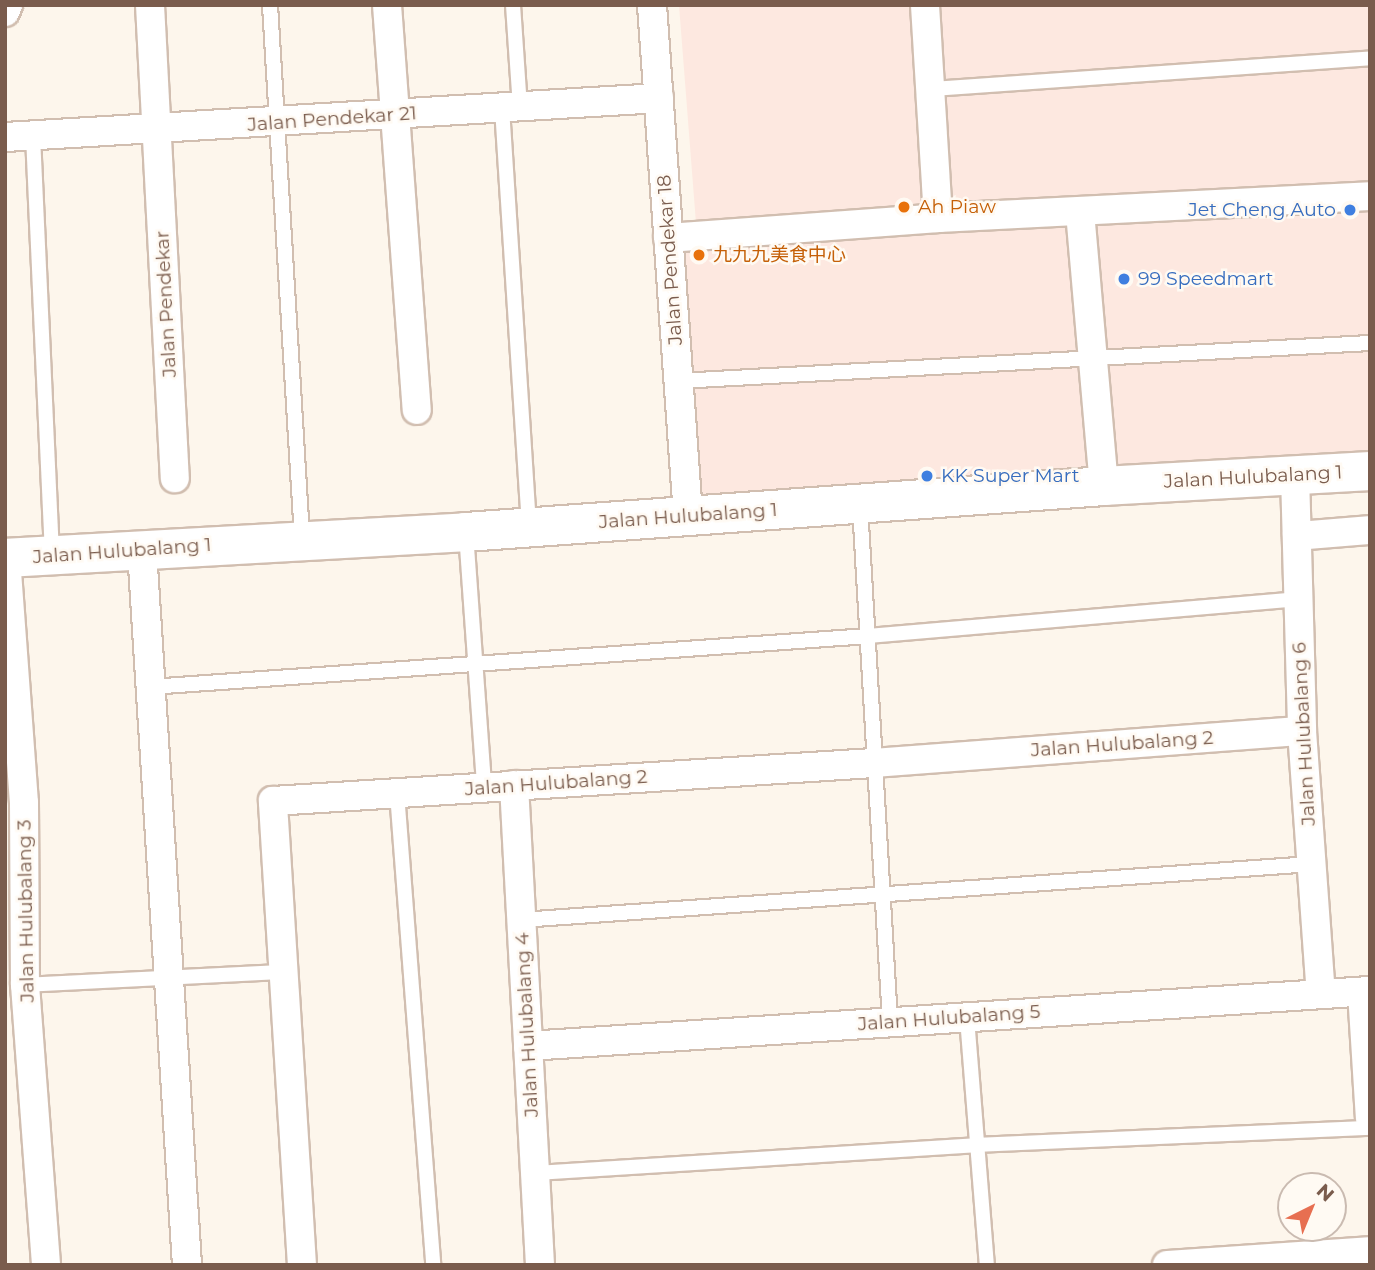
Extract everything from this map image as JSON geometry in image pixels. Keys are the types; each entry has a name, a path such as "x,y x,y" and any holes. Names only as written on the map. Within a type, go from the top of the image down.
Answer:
{"street":[{"path":"5,12 8,5"},
{"name":"Jalan Pendekar","path":"150,5 175,478"},
{"path":"387,5 417,410"},
{"name":"Jalan Pendekar 18","path":"652,5 688,516"},
{"path":"925,5 938,218"},
{"name":"Jalan Pendekar 21","path":"5,136 158,130 659,98"},
{"path":"668,237 938,218 1370,196"},
{"path":"1080,212 1095,358 1104,486"},
{"name":"Jalan Hulubalang 1","path":"6,558 466,532 860,506 1104,486 1370,471"},
{"name":"Jalan Hulubalang 6","path":"1295,475 1302,731 1321,993"},
{"path":"1297,536 1370,530"},
{"path":"142,550 187,1265"},
{"name":"Jalan Hulubalang 3","path":"6,558 25,985 46,1265"},
{"name":"Jalan Hulubalang 2","path":"302,1265 274,802 874,763 1302,731"},
{"name":"Jalan Hulubalang 4","path":"514,785 540,1265"},
{"path":"1366,992 1370,1118"},
{"name":"Jalan Hulubalang 5","path":"528,1046 1366,992"},
{"path":"1167,1265 1370,1251"}],"lane":[{"path":"270,5 275,122 303,540"},
{"path":"513,5 511,107 530,527"},
{"path":"932,89 1370,58"},
{"path":"33,136 52,555"},
{"path":"679,381 1370,343"},
{"path":"860,506 890,1022"},
{"path":"466,532 484,787"},
{"path":"150,687 869,636 1298,598"},
{"path":"397,793 433,1265"},
{"path":"521,920 1311,864"},
{"path":"25,985 284,972"},
{"path":"967,1018 987,1265"},
{"path":"535,1173 976,1145 1370,1128"}],"shaded area":[{"path":"679,5 1370,5 1370,183 696,223"},
{"path":"1370,206 1370,455 696,500 679,246"}],"place":[{"name":"Ah Piaw","path":"904,207"},
{"name":"Jet Cheng Auto","path":"1350,210"},
{"name":"九九九美食中心","path":"699,255"},
{"name":"99 Speedmart","path":"1124,279"},
{"name":"KK Super Mart","path":"927,476"}]}
